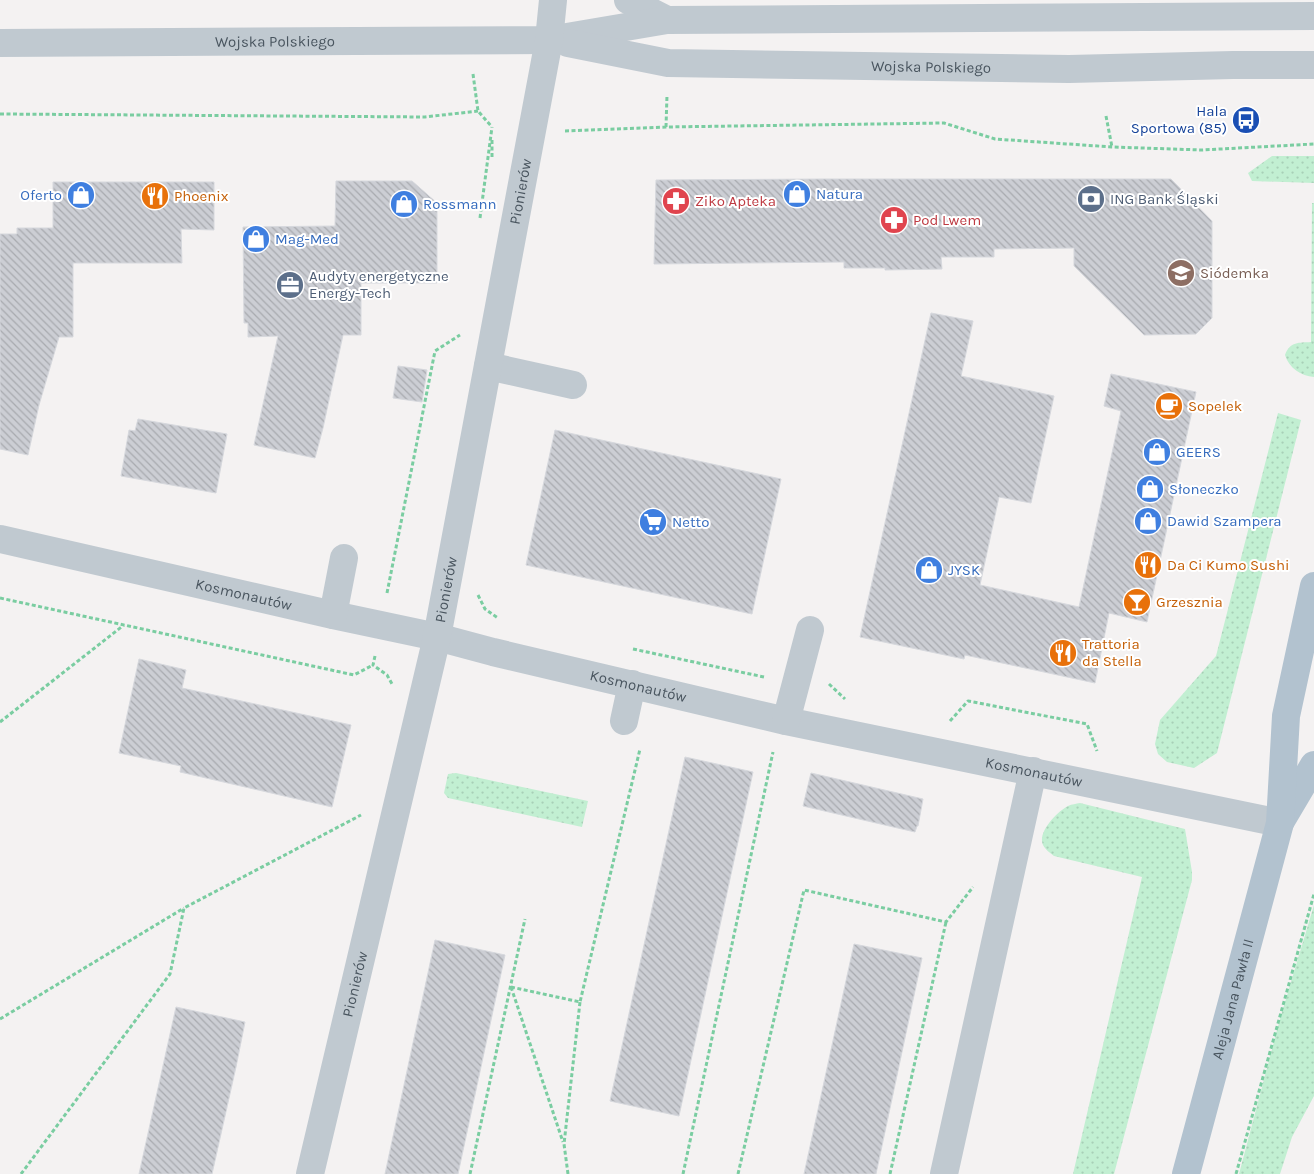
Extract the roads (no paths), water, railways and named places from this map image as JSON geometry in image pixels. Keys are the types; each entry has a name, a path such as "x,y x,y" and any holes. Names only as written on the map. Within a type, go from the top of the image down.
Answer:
{"main road":[{"name":"Aleja Jana Pawła II","path":"1186,1174 1280,823 1286,716 1314,586"},
{"name":"Aleja Jana Pawła II","path":"1280,823 1314,765"}],"street":[{"name":"Pionierów","path":"310,1174 437,637 549,40 553,0"},
{"name":"Wojska Polskiego","path":"628,0 666,20"},
{"name":"Wojska Polskiego","path":"0,43 549,40 666,20 1314,16"},
{"name":"Wojska Polskiego","path":"549,40 668,63 1069,69 1314,65"},
{"path":"488,366 573,385"},
{"name":"Kosmonautów","path":"0,540 437,637 786,721 1280,823"},
{"path":"333,615 344,558"},
{"path":"786,721 810,630"},
{"path":"632,684 633,731"},
{"path":"944,1174 1033,771"}],"place":[{"name":"Hala Sportowa (85)","path":"1246,120"},
{"name":"Natura","path":"797,194"},
{"name":"Oferto","path":"81,195"},
{"name":"Phoenix","path":"155,196"},
{"name":"ING Bank Śląski","path":"1091,199"},
{"name":"Ziko Apteka","path":"676,201"},
{"name":"Rossmann","path":"404,204"},
{"name":"Pod Lwem","path":"894,220"},
{"name":"Mag-Med","path":"256,239"},
{"name":"Siódemka","path":"1181,273"},
{"name":"Audyty energetyczne Energy-Tech","path":"290,285"},
{"name":"Sopelek","path":"1169,406"},
{"name":"GEERS","path":"1157,452"},
{"name":"Słoneczko","path":"1150,489"},
{"name":"Dawid Szampera","path":"1148,521"},
{"name":"Netto","path":"653,522"},
{"name":"Da Ci Kumo Sushi","path":"1148,565"},
{"name":"JYSK","path":"929,570"},
{"name":"Grzesznia","path":"1137,602"},
{"name":"Trattoria da Stella","path":"1063,653"}]}
